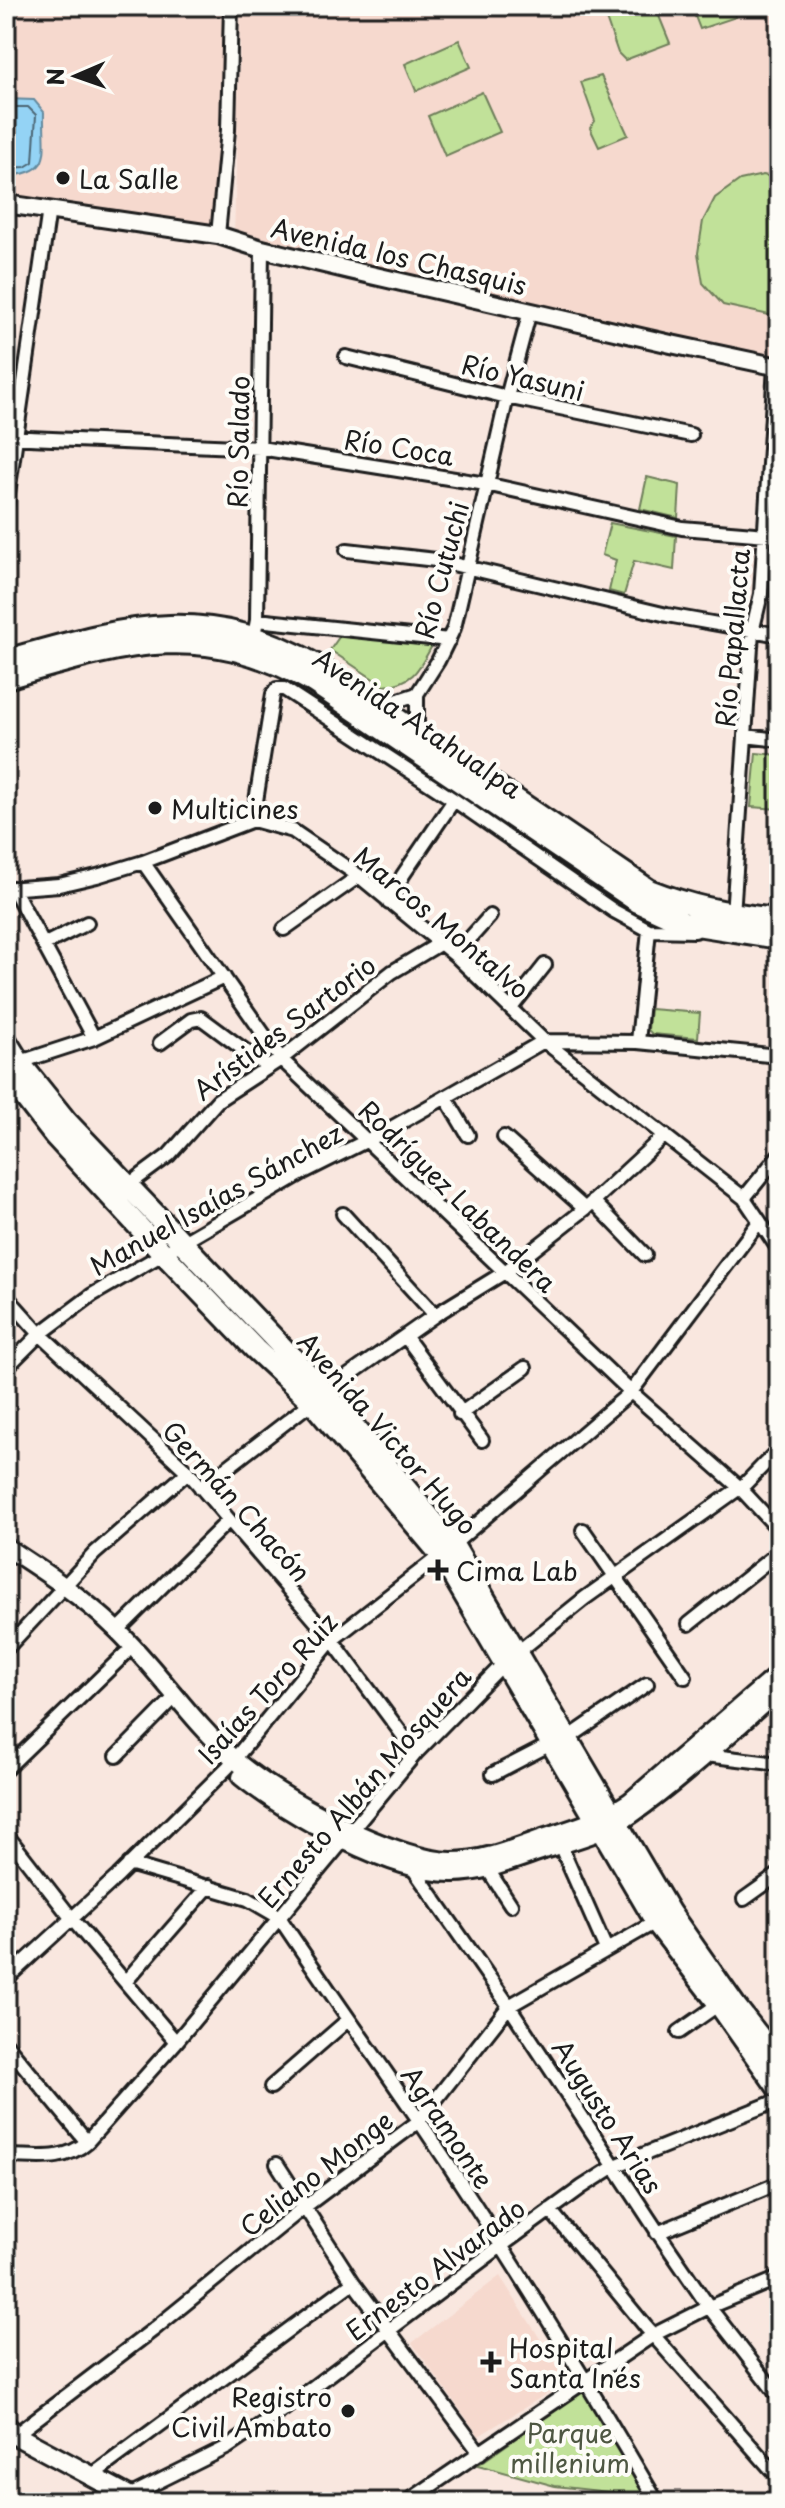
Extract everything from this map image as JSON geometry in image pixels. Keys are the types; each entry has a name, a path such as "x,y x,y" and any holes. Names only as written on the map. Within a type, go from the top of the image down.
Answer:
{"main road":[{"name":"Avenida Atahualpa","path":"6,660 106,632 146,626 256,628 381,706 649,890 694,907 733,915 779,919"},
{"name":"Avenida Atahualpa","path":"6,678 106,649 155,642 193,643 262,657 288,668 421,754 638,902 684,923 779,938"},
{"name":"Avenida Victor Hugo","path":"6,1041 10,1067 54,1135 255,1349 318,1397"},
{"name":"Avenida Victor Hugo","path":"10,1067 182,1242 447,1550 663,1918 779,2089"},
{"name":"Avenida Victor Hugo","path":"663,1918 779,2062"},
{"path":"9,2433 91,2476 129,2500"}],"street":[{"path":"218,235 228,130 231,6"},
{"name":"Avenida los Chasquis","path":"6,204 218,235 262,249 777,366"},
{"path":"6,507 11,437 49,209"},
{"name":"Río Salado","path":"256,628 262,249"},
{"name":"Río Cutuchi","path":"421,754 416,731 417,694 449,640 530,311"},
{"name":"Río Yasuni","path":"346,357 507,397 691,435"},
{"name":"Río Papallacta","path":"733,915 752,632 761,594 777,366"},
{"name":"Río Coca","path":"11,437 260,448 486,484 682,528 779,536"},
{"path":"347,550 436,560 667,615 779,635"},
{"path":"256,628 449,640"},
{"path":"94,1038 45,944 10,889 59,885 143,862 253,820 273,694 277,689 284,689 454,800 590,895 649,930 713,929"},
{"path":"381,706 417,694"},
{"path":"745,736 779,740"},
{"path":"389,903 403,875 454,800"},
{"name":"Marcos Montalvo","path":"253,820 293,831 359,876 455,955 544,1041 744,1198 779,1250"},
{"name":"Rodríguez Labandera","path":"143,862 281,1059 631,1392 740,1488 779,1530"},
{"path":"284,929 359,876"},
{"path":"455,955 490,916"},
{"path":"45,944 87,923"},
{"path":"638,1042 649,930"},
{"name":"Arístides Sartorio","path":"127,1186 183,1142 207,1109 218,1100 281,1059 392,972 439,944"},
{"path":"511,1008 545,965"},
{"path":"10,1067 94,1038 224,977"},
{"path":"160,1043 191,1020 201,1018 267,1067"},
{"path":"544,1041 638,1042 779,1056"},
{"name":"Manuel Isaías Sánchez","path":"6,1368 40,1334 92,1295 304,1172 446,1098 544,1041"},
{"path":"446,1098 468,1135"},
{"path":"201,1488 318,1397 435,1315 505,1272 589,1205 665,1135"},
{"path":"504,1137 589,1205 645,1255"},
{"path":"744,1198 779,1155"},
{"path":"343,1214 435,1315"},
{"name":"Isaías Toro Ruiz","path":"6,1979 231,1764 332,1640 447,1550 631,1392 759,1222"},
{"name":"Germán Chacón","path":"6,1296 40,1334 188,1472 332,1640 416,1753"},
{"path":"405,1336 482,1440"},
{"path":"460,1414 525,1368"},
{"name":"Ernesto Albán Mosquera","path":"6,2156 49,2158 77,2151 87,2142 176,2042 416,1753 509,1658 585,1598 740,1488 779,1449"},
{"path":"6,1649 95,1553 188,1472"},
{"path":"117,1631 228,1521"},
{"path":"583,1530 685,1677"},
{"path":"6,1547 117,1631 231,1764 270,1800 409,1860 451,1874 487,1868 606,1822 705,1755 779,1690"},
{"path":"689,1624 779,1552"},
{"path":"6,1560 62,1589 173,1699"},
{"path":"6,1769 125,1654"},
{"path":"606,1822 779,1673"},
{"path":"493,1774 559,1741 647,1684"},
{"path":"117,1756 173,1699"},
{"path":"705,1755 779,1764"},
{"path":"6,1834 72,1919 176,2042"},
{"path":"409,1860 472,1860 557,1840"},
{"path":"557,1840 606,1949"},
{"name":"Augusto Arias","path":"409,1860 509,2006 657,2233 709,2307 779,2397"},
{"name":"Agramonte","path":"129,1864 248,1899 279,1917 501,2246 586,2380 657,2502"},
{"path":"487,1868 511,1905"},
{"path":"744,1899 779,1874"},
{"path":"126,1981 209,1886"},
{"name":"Celiano Monge","path":"9,2433 153,2330 303,2208 419,2121 509,2006 663,1918"},
{"path":"679,2032 719,2004"},
{"path":"271,2087 348,2020"},
{"path":"6,2044 87,2142"},
{"name":"Ernesto Alvarado","path":"129,2500 228,2447 345,2365 550,2210 615,2166 779,2100"},
{"path":"277,2164 353,2282 480,2453"},
{"path":"657,2233 779,2183"},
{"path":"550,2210 653,2335 779,2478"},
{"path":"407,2502 653,2335 709,2307 779,2278"},
{"path":"91,2476 353,2282"}],"shaded area":[{"path":"6,6 223,6 217,230 6,200"},
{"path":"241,6 779,6 779,358 234,236"},
{"name":"Hospital Santa Inés","path":"500,2276 567,2381 479,2436 412,2343"}],"green space":[{"path":"604,6 655,6 670,43 625,60 618,53"},
{"path":"691,6 731,6 736,17 700,29"},
{"path":"459,40 471,67 416,91 405,64"},
{"path":"601,76 628,135 599,147 590,128 595,121 581,82"},
{"path":"482,92 500,132 445,156 428,116"},
{"path":"763,175 779,178 779,317 723,305 703,283 698,253 703,221 715,198 740,180"},
{"path":"647,477 680,485 678,518 640,509"},
{"path":"610,523 676,536 674,570 634,561 624,595 609,591 616,560 602,555"},
{"path":"344,630 433,644 409,678 384,686 330,650"},
{"path":"756,753 779,755 779,809 751,807"},
{"path":"650,1009 700,1013 698,1038 652,1034 648,1030"},
{"name":"Parque millenium","path":"584,2390 644,2496 555,2486 478,2465"}],"water":[{"path":"6,99 34,100 44,112 45,139 39,165 22,174 6,176"}],"place":[{"name":"La Salle","path":"63,178"},
{"name":"Multicines","path":"155,808"},
{"name":"Cima Lab","path":"438,1570"},
{"name":"Hospital Santa Inés","path":"491,2362"},
{"name":"Registro Civil Ambato","path":"348,2411"}]}
